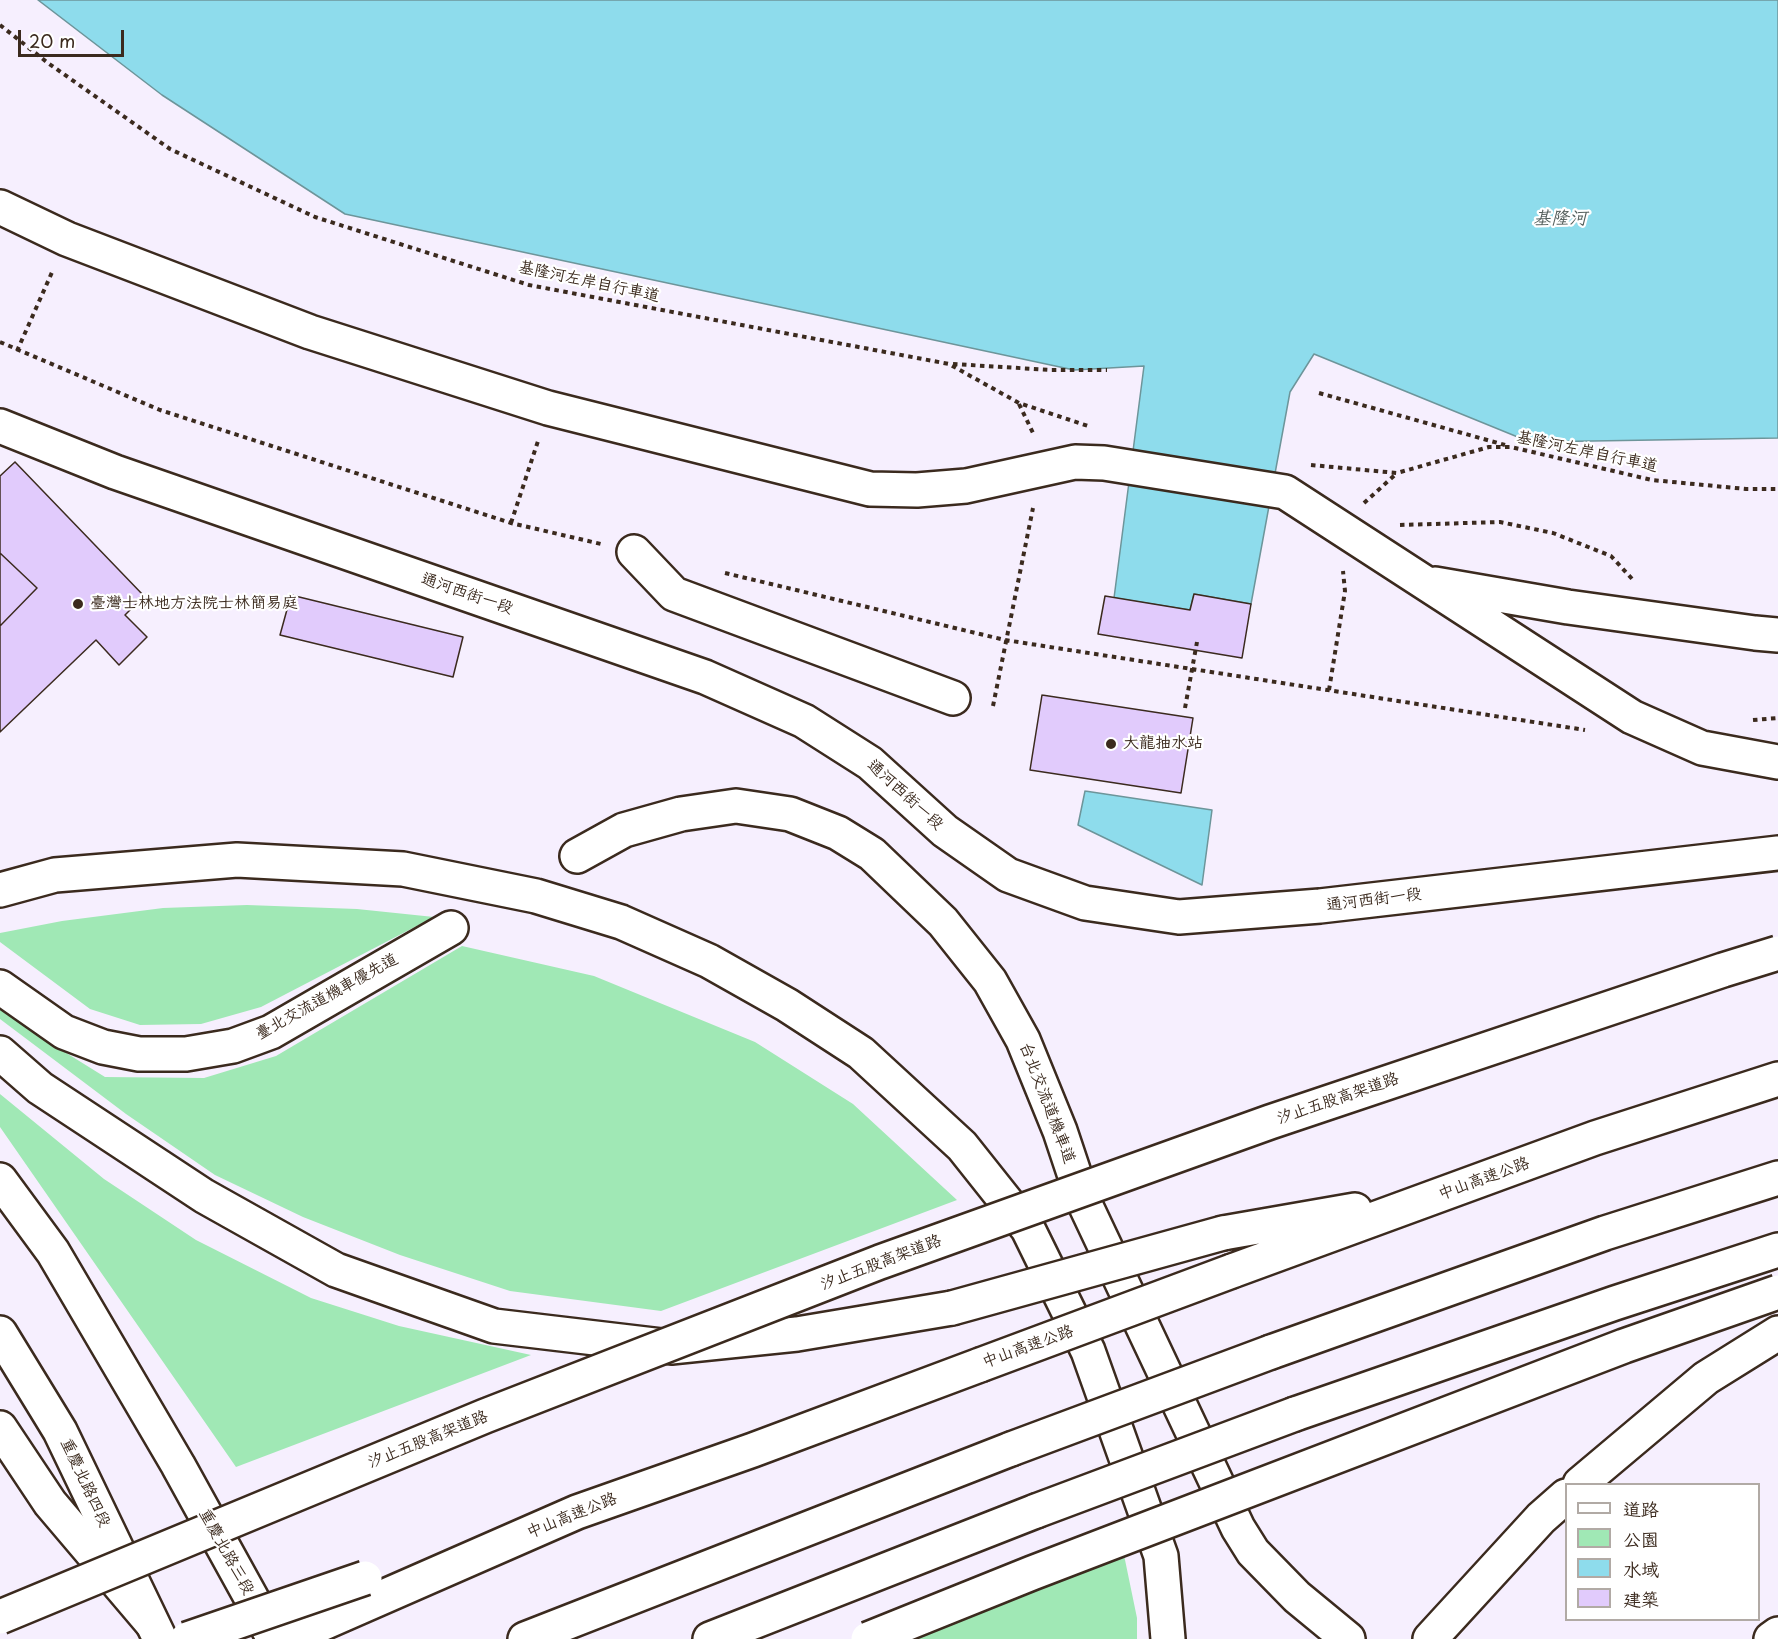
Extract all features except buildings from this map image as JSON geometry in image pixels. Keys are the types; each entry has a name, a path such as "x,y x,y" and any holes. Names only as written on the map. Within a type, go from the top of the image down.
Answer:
{"main road":[{"path":"0,207 67,239 310,332 548,408 870,489 917,490 966,486 1075,462 1104,463 1285,492 1632,717 1702,748 1778,762"},
{"name":"通河西街一段","path":"0,426 115,472 705,677 804,721 870,763 945,831 1008,875 1085,903 1179,917 1320,906 1778,853"},
{"path":"634,552 674,594 953,698"},
{"path":"1421,581 1568,607 1778,635"},
{"name":"台北交流道機車道","path":"577,856 624,830 681,814 736,806 790,814 838,833 872,854 943,922 990,981 1023,1040 1060,1131 1083,1200 1238,1528 1252,1552 1297,1597 1348,1639"},
{"path":"0,890 55,875 237,860 403,869 536,896 621,922 710,961 787,1005 861,1053 962,1146 1028,1229 1088,1351 1161,1556 1168,1639"},
{"name":"臺北交流道機車優先道","path":"0,987 64,1032 103,1047 139,1054 186,1054 233,1046 271,1032 451,927"},
{"name":"汐止五股高架道路","path":"0,1617 485,1416 880,1262 1270,1122 1778,953"},
{"path":"0,1053 40,1088 204,1196 336,1270 494,1326 671,1347 796,1334 952,1308 1223,1233 1440,1195"},
{"name":"中山高速公路","path":"371,1589 1595,1138 1778,1079"},
{"path":"525,1639 1011,1449 1271,1353 1605,1233 1778,1178"},
{"name":"重慶北路三段","path":"0,1180 53,1251 178,1465 274,1639"},
{"path":"710,1639 1036,1511 1295,1414 1615,1303 1778,1250"},
{"path":"868,1639 1043,1568 1613,1350 1778,1293"},
{"name":"重慶北路四段","path":"0,1333 60,1431 155,1630"},
{"path":"1582,1483 1706,1378 1778,1333"},
{"path":"0,1428 50,1503 155,1630"},
{"path":"1430,1639 1541,1518 1565,1497"},
{"path":"187,1639 371,1589"},
{"path":"287,1639 371,1589"},
{"path":"1771,1639 1778,1634"}],"path":[{"name":"基隆河左岸自行車道","path":"0,25 48,63 170,149 315,217 530,285 949,364 1019,403 1098,429"},
{"path":"17,351 67,239"},
{"path":"0,342 160,410 511,523 634,552"},
{"path":"949,364 1051,370 1107,370"},
{"path":"1319,393 1511,447"},
{"path":"511,523 548,408"},
{"name":"基隆河左岸自行車道","path":"1309,465 1397,473 1489,447 1511,447 1652,480 1746,489 1778,489"},
{"path":"1396,525 1500,522 1553,533 1611,556 1671,621"},
{"path":"993,706 1024,546"},
{"path":"715,571 1005,640 1585,730"},
{"path":"1329,690 1345,591"},
{"path":"1185,708 1197,642"}],"green space":[{"path":"247,905 357,909 434,917 261,1007 201,1024 140,1025 90,1009 0,942 0,933 62,921 163,908"},
{"path":"462,946 594,976 755,1042 853,1104 957,1200 661,1311 510,1291 400,1255 303,1217 215,1175 126,1114 0,1019 0,1006 47,1041 105,1077 204,1078 276,1056"},
{"path":"0,1094 104,1179 196,1240 311,1298 399,1326 531,1355 236,1467 0,1127"},
{"path":"1124,1555 1137,1618 1137,1639 895,1639"}],"water":[{"name":"基隆河","path":"38,0 1778,0 1778,438 1530,442 1314,354 1290,392 1251,604 1194,594 1190,610 1114,598 1144,366 1074,370 345,214 162,95"},
{"path":"1085,791 1212,810 1202,885 1078,825"}],"place":[{"name":"臺灣士林地方法院士林簡易庭","path":"78,604"},
{"name":"大龍抽水站","path":"1111,744"}]}
